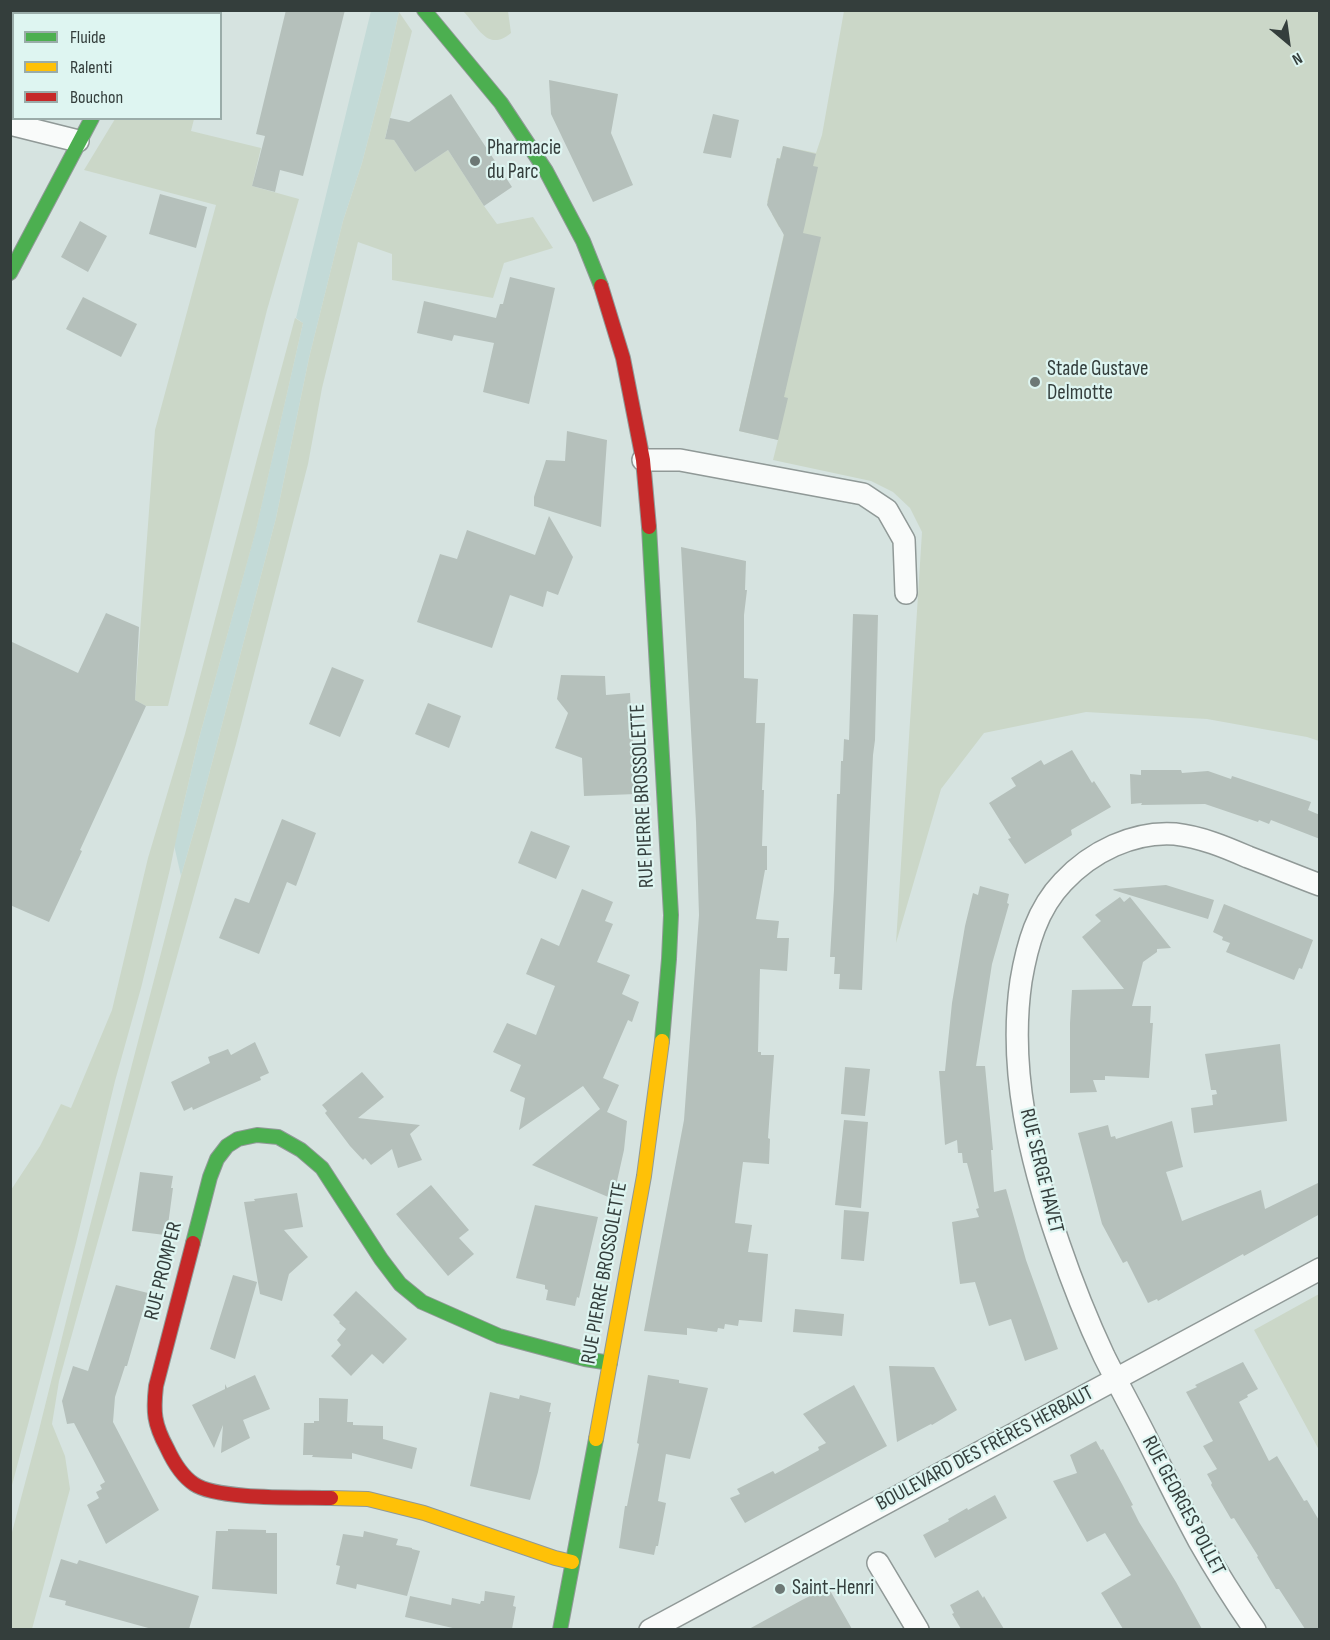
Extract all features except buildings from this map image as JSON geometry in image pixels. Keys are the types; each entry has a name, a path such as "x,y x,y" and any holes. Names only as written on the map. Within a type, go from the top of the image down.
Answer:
{"main road":[{"name":"RUE PIERRE BROSSOLETTE","path":"424,10 501,103 546,171 583,241 604,293 623,358 643,460 650,538 670,903 670,962 657,1093 643,1183 560,1629"},
{"path":"10,273 91,120"},
{"name":"RUE PROMPER","path":"572,1562 424,1513 368,1499 235,1495 214,1492 195,1485 178,1468 159,1432 153,1412 156,1386 210,1177 217,1160 227,1146 238,1139 257,1135 278,1137 301,1150 322,1168 381,1259 400,1284 422,1302 499,1336 585,1359 610,1363"}],"street":[{"path":"10,124 78,141"},
{"path":"643,460 680,460 862,494 887,510 904,540 906,593"},
{"name":"RUE SERGE HAVET","path":"1116,1379 1072,1282 1050,1218 1030,1147 1019,1073 1017,1023 1024,966 1032,930 1055,890 1075,869 1113,845 1154,835 1174,834 1214,843 1320,885"},
{"name":"BOULEVARD DES FRÈRES HERBAUT","path":"650,1629 1320,1269"},
{"name":"RUE GEORGES POLLET","path":"1116,1379 1200,1542 1255,1629"},
{"path":"878,1563 918,1629"}],"shaded area":[{"path":"371,11 399,12 386,71 362,163 343,221 309,358 276,518 181,876 174,845 198,742 256,529 303,323 296,318"}],"green space":[{"path":"463,11 508,11 511,33 503,38 489,39 478,30"},
{"name":"Stade Gustave Delmotte","path":"844,11 1319,11 1319,741 1207,719 1086,712 984,733 941,789 896,943 922,532 910,508 893,492 871,481 773,460 778,440 739,431 785,229 779,227 772,214 774,203 767,202 777,158 780,158 783,146 816,153 822,135"},
{"path":"399,12 412,31 385,138 394,140 415,172 448,150 497,224 533,217 553,248 504,263 493,298 392,280 392,254 358,242 322,388 308,464 236,744 59,1381 52,1424 65,1456 70,1489 32,1629 11,1630 11,1536 276,518 309,358 343,221 362,163 386,71"},
{"path":"114,120 194,120 191,131 261,148 252,186 299,199 267,310 168,706 146,706 135,700 155,430 216,205 84,170"},
{"path":"295,318 303,323 256,530 198,742 141,988 115,1081 76,1243 11,1489 11,1190 40,1146 61,1104 71,1108 112,1010 148,858 185,734"},
{"path":"1319,1294 1319,1450 1254,1330"}],"traffic: fast":[{"path":"424,10 501,103 546,171 583,241 601,286"},
{"path":"10,273 91,120"},
{"path":"649,527 671,915 662,1041"},
{"path":"193,1243 210,1177 217,1159 227,1146 238,1139 257,1135 278,1137 301,1150 322,1168 381,1259 400,1284 422,1302 499,1336 585,1359 610,1363"},
{"path":"560,1630 596,1439"}],"traffic: slow":[{"path":"596,1439 644,1176 662,1041"},
{"path":"331,1498 368,1499 424,1513 572,1562"}],"traffic: jam":[{"path":"601,286 623,358 643,460 649,527"},
{"path":"193,1243 155,1395 157,1425 172,1458 190,1481 205,1489 260,1497 331,1498"}],"place":[{"name":"Pharmacie du Parc","path":"475,161"},
{"name":"Stade Gustave Delmotte","path":"1035,382"},
{"name":"Saint-Henri","path":"780,1589"}]}
